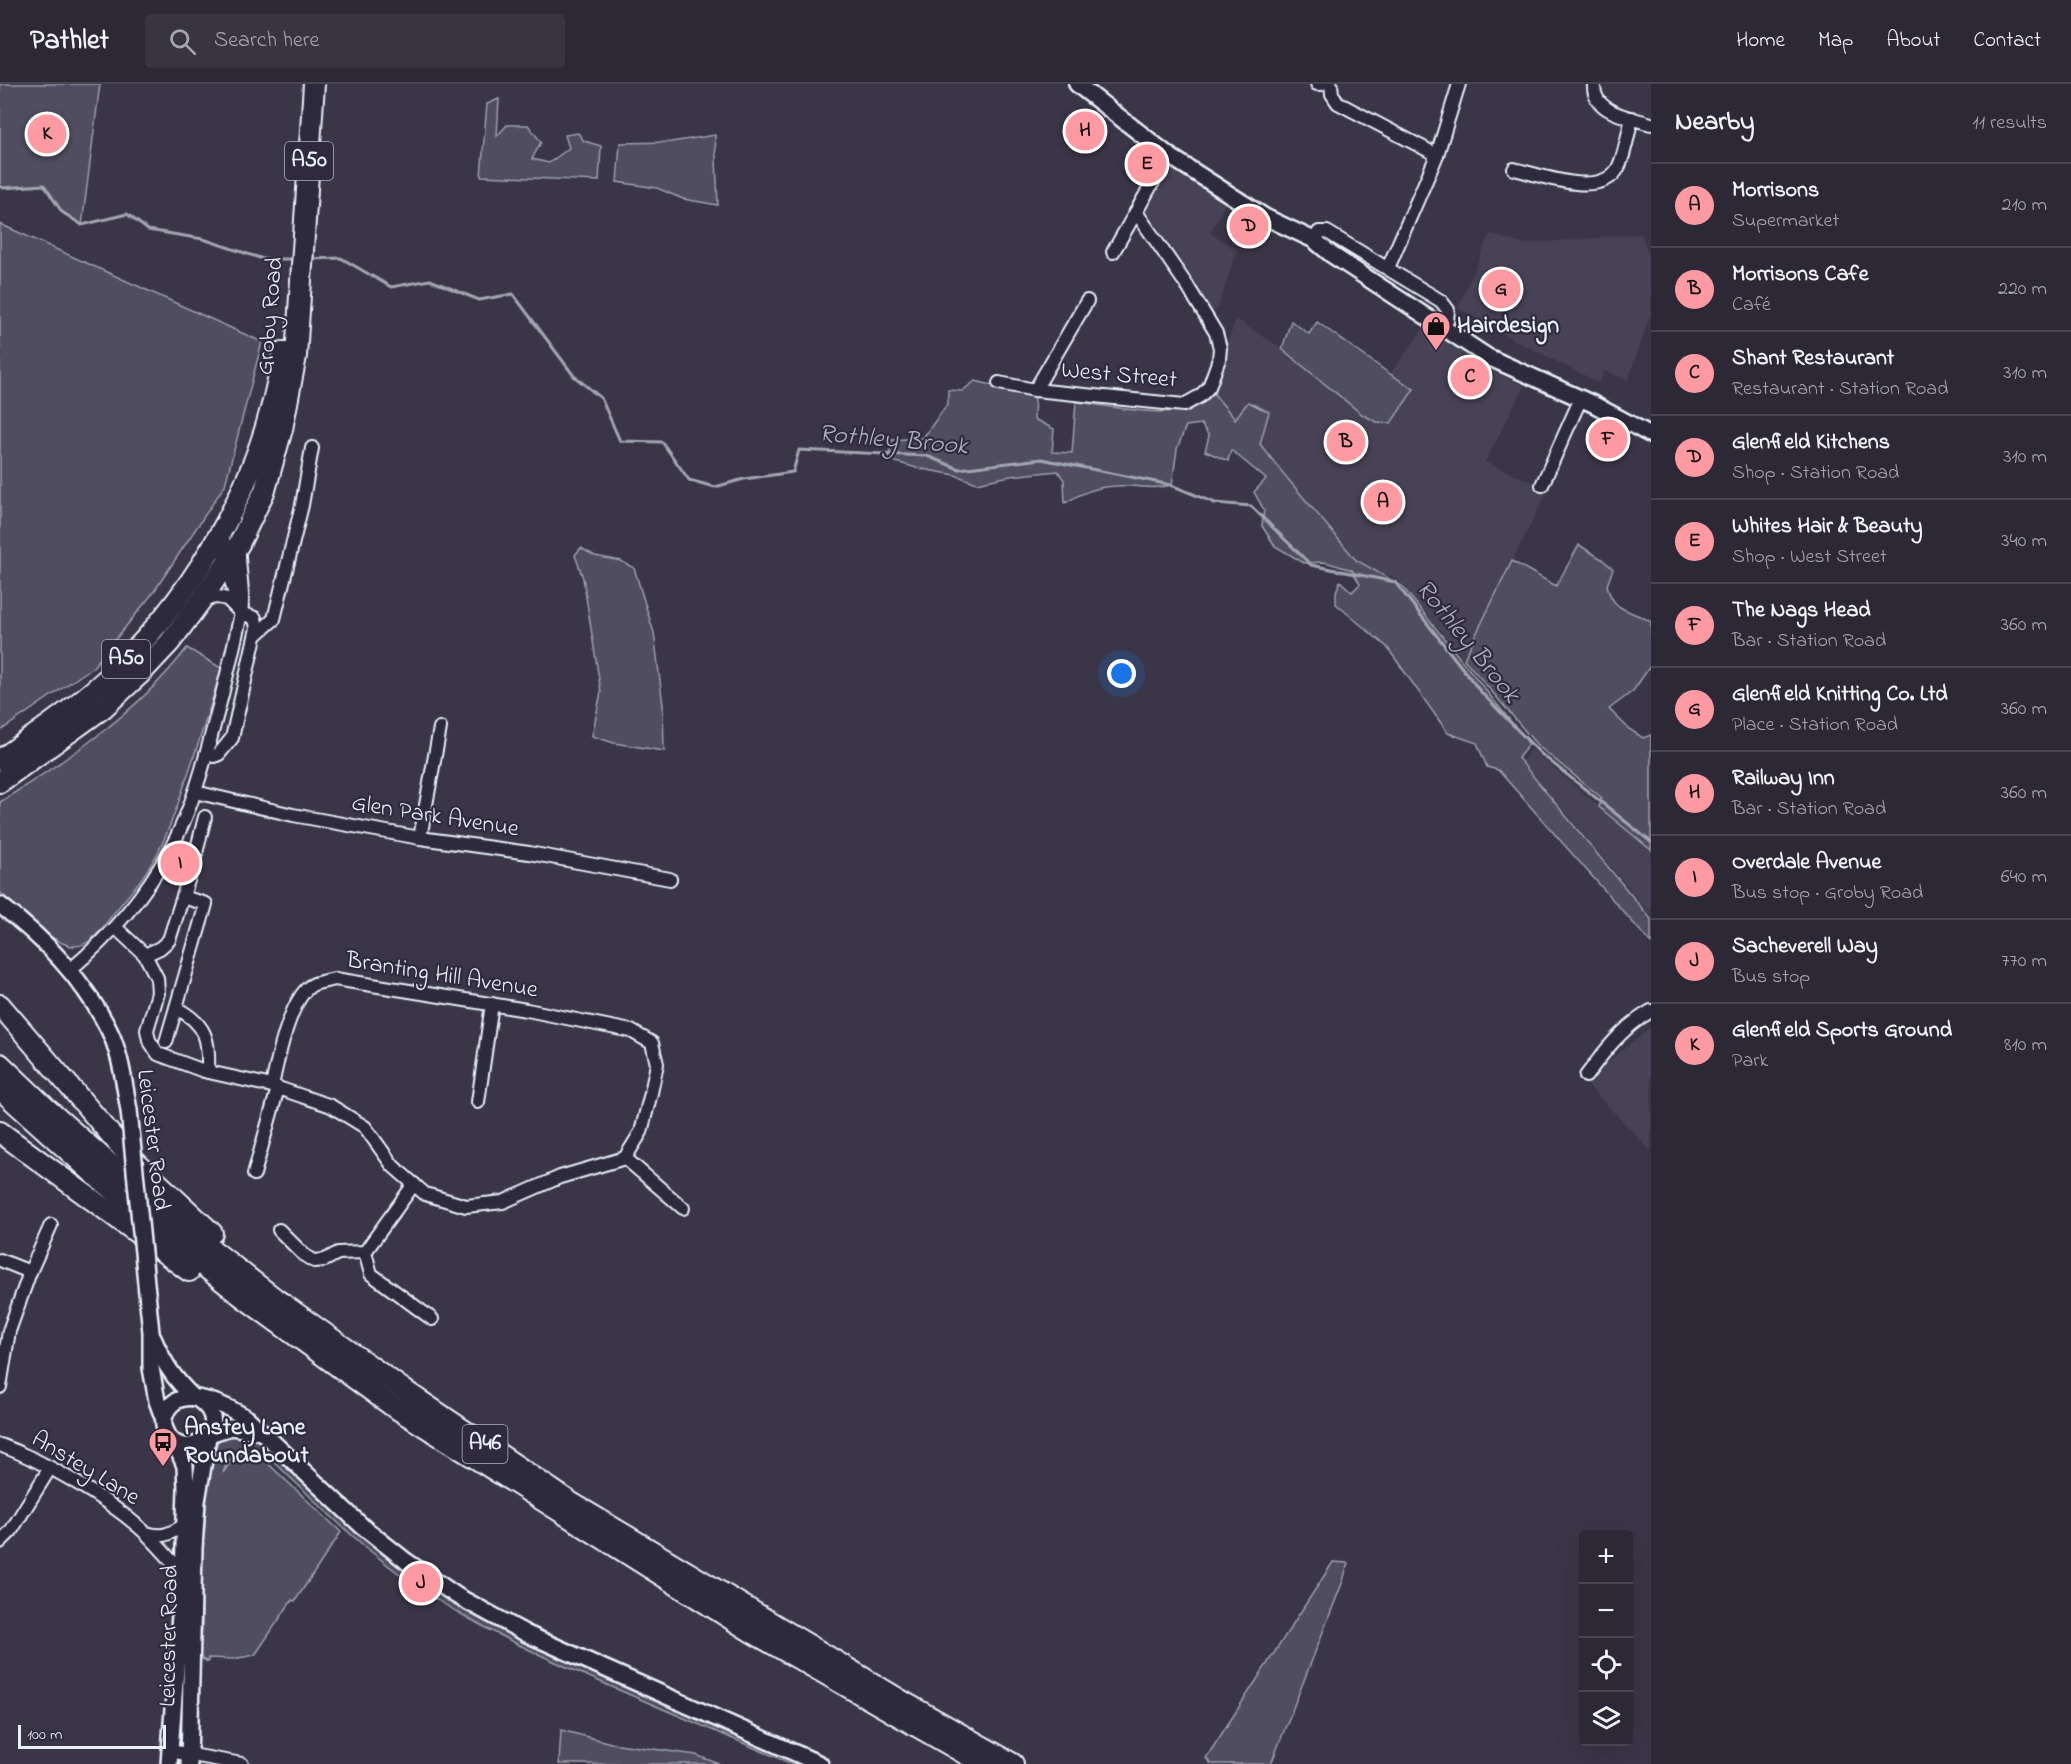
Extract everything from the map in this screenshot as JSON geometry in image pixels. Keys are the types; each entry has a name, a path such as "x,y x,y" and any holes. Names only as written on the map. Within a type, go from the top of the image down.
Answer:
{"highway":[{"name":"Groby Road","path":"0,782 103,708 170,642 239,544 264,490 282,429 296,356 294,293 302,84"},
{"name":"Groby Road","path":"297,236 314,84"},
{"name":"Groby Road","path":"0,760 84,698 141,645 177,601 223,529 241,495 260,449 270,415 294,293"},
{"path":"0,1005 129,1156 194,1219 263,1276 326,1334"},
{"name":"A46","path":"0,1064 46,1108 170,1217 227,1262 404,1390 570,1502 907,1704 1013,1764"},
{"name":"A46","path":"0,1089 102,1182 171,1240 243,1297 391,1405 752,1632 983,1764"},
{"path":"0,1132 212,1289 354,1386 391,1405"}],"street":[{"path":"1077,84 1168,155 1265,217 1314,240 1332,255 1488,357 1581,398 1651,435"},
{"path":"1331,84 1332,94 1338,103 1437,155"},
{"path":"1388,268 1437,155 1459,84"},
{"path":"1594,84 1595,97 1601,106 1651,124"},
{"path":"1514,169 1584,185 1611,177 1619,167 1632,118"},
{"path":"1113,252 1168,155"},
{"name":"West Street","path":"999,383 1035,390 1184,405 1200,396 1209,387 1219,359 1220,348 1216,333 1176,268 1136,212"},
{"path":"1314,240 1319,232 1327,232 1446,306 1448,315 1443,327"},
{"name":"West Street","path":"1035,390 1087,301"},
{"path":"1542,485 1581,398"},
{"path":"256,635 274,619 302,505 312,448"},
{"path":"223,529 222,543 226,564 240,611"},
{"name":"Groby Road","path":"70,970 131,909 160,867 180,830 195,792 206,754 243,601 238,567 239,544"},
{"path":"202,599 217,597 227,599 240,611 255,618 256,635 232,738 219,754 214,756 206,754"},
{"path":"420,838 440,728"},
{"name":"Glen Park Avenue","path":"195,792 293,815 420,838 529,853 670,879"},
{"path":"145,955 160,948 169,940 205,817"},
{"path":"166,1042 206,904 183,897"},
{"name":"Leicester Road","path":"0,905 7,917 47,944 70,970 109,1031 119,1059 129,1110 151,1332 151,1368 157,1401 164,1420"},
{"path":"115,927 145,955 158,978 158,993 147,1030 152,1047 165,1058 208,1072 275,1087 331,1106 365,1127 393,1166 425,1194 466,1206 503,1202 560,1177 625,1158 683,1208"},
{"name":"Branting Hill Avenue","path":"254,1174 275,1087 280,1047 297,1003 310,986 335,979 492,1004 631,1031 652,1044 657,1064 641,1132 625,1158"},
{"path":"478,1102 492,1004"},
{"path":"176,1008 197,1021 205,1035 208,1048 208,1072"},
{"path":"1586,1076 1623,1031 1651,1011"},
{"path":"365,1252 414,1185"},
{"path":"0,1387 9,1330 30,1272 51,1225"},
{"path":"279,1230 304,1256 314,1261 325,1260 338,1253 365,1252"},
{"path":"365,1252 371,1274 432,1319"},
{"path":"0,1260 30,1272"},
{"name":"Leicester Road","path":"151,1332 172,1375 179,1385 196,1399"},
{"path":"261,1432 242,1427 231,1427 209,1436 194,1446 184,1446 175,1443 169,1437 164,1420 167,1410 182,1398 213,1401 232,1409 248,1419 362,1526 406,1561 466,1602 527,1634 820,1764"},
{"path":"196,1399 206,1405 211,1413 213,1425 209,1436"},
{"name":"Leicester Road","path":"189,1759 194,1548 197,1502 209,1436"},
{"name":"Leicester Road","path":"170,1758 185,1526 185,1466 175,1443"},
{"name":"Anstey Lane","path":"0,1445 23,1453 105,1501 145,1533 183,1574"},
{"path":"0,1542 11,1531 50,1468"},
{"name":"Anstey Lane","path":"145,1533 168,1535 185,1526"},
{"path":"170,1758 242,1764"}],"shaded area":[{"path":"0,84 100,84 82,225 62,212 44,185 3,188 0,186"},
{"path":"499,99 497,136 507,125 528,125 541,142 532,159 549,163 569,148 565,135 578,133 584,141 601,146 599,181 481,176 487,104"},
{"path":"715,135 718,205 683,199 657,188 617,182 620,143 671,142"},
{"path":"1170,162 1227,200 1210,233 1237,250 1218,308 1210,314 1141,213"},
{"path":"0,224 262,342 225,485 153,593 93,667 0,731"},
{"path":"1490,234 1522,244 1642,234 1651,263 1651,313 1628,380 1604,371 1599,383 1512,339 1458,308"},
{"path":"1236,319 1278,346 1315,375 1414,389 1390,374 1425,327 1454,345 1473,362 1524,386 1485,462 1548,489 1464,659 1398,580 1334,551 1208,394"},
{"path":"1291,321 1309,334 1317,322 1414,389 1391,423 1377,422 1363,415 1282,349"},
{"path":"975,381 1035,395 1034,419 1054,429 1052,452 1072,453 1076,402 1141,411 1177,411 1192,409 1207,400 1213,393 1235,419 1248,402 1269,412 1260,444 1356,560 1402,586 1529,744 1518,758 1651,919 1651,943 1498,770 1487,767 1477,743 1448,733 1387,647 1336,604 1336,592 1340,581 1352,592 1360,584 1352,570 1325,562 1304,563 1275,546 1262,526 1264,510 1254,492 1266,479 1231,450 1228,461 1205,451 1209,436 1201,424 1186,426 1177,449 1172,485 1108,487 1088,492 1065,503 1064,480 1058,471 1010,476 977,483 955,475 888,460 892,440 923,438 948,403 948,390 962,391"},
{"path":"1579,545 1602,559 1613,569 1607,585 1614,601 1624,610 1651,622 1651,665 1633,691 1609,709 1629,729 1643,738 1651,735 1651,850 1599,807 1602,798 1538,746 1464,659 1512,561 1556,586"},
{"path":"581,548 595,556 621,561 634,568 654,633 663,705 664,751 614,743 592,736 601,692 583,578 575,555"},
{"path":"187,648 221,668 214,696 167,832 144,875 96,935 80,945 65,944 34,924 0,892 0,802 101,733 147,693"},
{"path":"1531,749 1651,850 1651,915 1522,761"},
{"path":"1651,1027 1651,1151 1584,1081"},
{"path":"229,1433 255,1437 265,1442 404,1567 807,1764 792,1764 566,1667 462,1615 381,1560 268,1456 261,1453 247,1452 235,1456 223,1473 239,1455 248,1454 262,1458 341,1532 295,1601 292,1600 255,1655 233,1659 208,1658 208,1662 200,1658 196,1644 202,1632 202,1566 208,1478 216,1445"},
{"path":"1333,1562 1348,1563 1343,1581 1271,1764 1211,1764 1206,1758"},
{"path":"561,1730 611,1743 696,1755 719,1764 559,1764"}],"waterway":[{"name":"Rothley Brook","path":"0,186 3,188 44,185 62,212 82,225 127,214 148,230 203,239 263,259 296,259"},
{"name":"Rothley Brook","path":"309,259 341,258 391,287 430,280 479,300 513,294 574,376 601,398 620,441 662,442 689,480 715,487 744,479 793,472 799,450 927,456 959,469 1041,459 1171,485 1215,503 1251,506 1311,565 1395,582 1480,691 1540,753 1651,842"}],"place":[{"name":"Railway Inn","path":"1085,131"},
{"name":"Glenfield Sports Ground","path":"47,134"},
{"name":"Whites Hair & Beauty","path":"1147,164"},
{"name":"Glenfield Kitchens","path":"1249,226"},
{"name":"Glenfield Knitting Co. Ltd","path":"1501,289"},
{"name":"Hairdesign","path":"1436,352"},
{"name":"Shant Restaurant","path":"1470,377"},
{"name":"The Nags Head","path":"1608,439"},
{"name":"Morrisons Cafe","path":"1346,442"},
{"name":"Morrisons","path":"1383,502"},
{"name":"Overdale Avenue","path":"180,863"},
{"name":"Anstey Lane Roundabout","path":"163,1468"},
{"name":"Sacheverell Way","path":"421,1583"}]}
